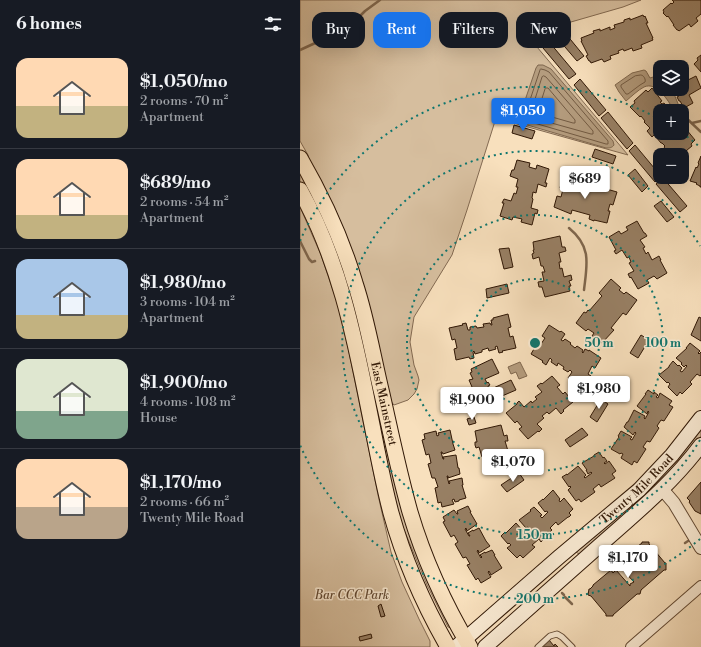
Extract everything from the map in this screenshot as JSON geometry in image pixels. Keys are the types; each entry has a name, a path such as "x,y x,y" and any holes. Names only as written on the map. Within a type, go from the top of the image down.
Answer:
{"main road":[{"name":"East Mainstreet","path":"300,158 328,211 353,275 365,316 404,490 412,518 433,574 464,644"},
{"name":"East Mainstreet","path":"300,190 327,248 346,305 384,486 396,528 421,594 448,647"},
{"name":"Twenty Mile Road","path":"464,644 559,557 639,490 672,455 701,418"},
{"name":"Twenty Mile Road","path":"485,647 635,515 669,483 701,445"}],"street":[{"path":"662,489 674,503 701,548"},
{"path":"631,647 701,586"}],"lane":[{"path":"538,647 550,636 557,634 572,647"}],"green space":[{"path":"300,0 641,0 623,7 571,22 571,12 516,12 516,48 538,48 628,155 496,118 452,255 414,317 410,342 414,365 419,380 417,389 408,400 394,405 389,399 309,162 308,155 300,141"},
{"path":"300,169 334,239 451,628 448,627 427,585 402,525 309,197 300,181"},
{"name":"Bar CCC Park","path":"300,207 321,255 338,305 391,552 402,582 430,641 430,647 300,647"},
{"path":"701,427 701,436 667,478 579,554 576,552"}],"water":[{"path":"538,65 543,65 551,69 613,141 613,146 606,148 524,124 520,121 519,118"},
{"path":"644,70 646,71 650,78 653,77 653,87 649,86 642,88 626,101 615,85 632,73"},
{"path":"664,96 675,96 678,104 670,104"},
{"path":"520,362 527,376 519,379 516,372 511,374 508,367"}],"building":[{"path":"672,0 701,0 701,14 696,18 698,21 691,27 689,24 679,31 677,30 668,16 667,17 663,13 663,10 674,2"},
{"path":"643,15 648,23 646,23 653,40 641,45 642,48 633,51 632,48 624,51 623,49 618,51 619,53 610,56 611,59 604,62 602,59 591,63 589,61 581,38 600,29 600,31 610,27 610,30 615,28 614,25 624,22 624,20 630,18 630,20"},
{"path":"571,40 584,56 577,61 566,48 571,48"},
{"path":"543,48 554,48 576,74 569,79"},
{"path":"701,55 701,72 694,64 698,60 697,58"},
{"path":"696,76 701,88 689,95 689,80"},
{"path":"580,79 606,110 599,116 574,85"},
{"path":"652,88 653,96 658,96 662,101 660,102 662,104 653,104 652,137 647,131 650,128 644,122 645,121 630,107 646,90 648,92"},
{"path":"689,95 693,103 689,105 689,104 682,104 677,97"},
{"path":"608,112 633,143 627,149 601,118"},
{"path":"514,125 535,131 532,139 512,133"},
{"path":"689,133 695,140 689,148 665,148 665,146 658,140 689,140"},
{"path":"635,145 653,167 653,180 629,151"},
{"path":"595,149 616,156 613,164 592,157"},
{"path":"701,156 700,187 696,184 697,183 690,181 696,167 697,168 699,164 698,163"},
{"path":"517,160 530,163 529,167 536,169 537,165 549,169 545,183 547,183 546,187 538,184 536,193 533,192 531,208 538,210 537,214 535,213 532,225 521,222 522,219 513,217 512,220 500,216 504,199 511,201 514,193 516,194 518,179 510,176 512,170 514,170"},
{"path":"635,169 648,186 642,192 628,175"},
{"path":"567,177 577,180 576,182 580,184 598,190 599,188 603,188 617,192 613,205 610,204 607,223 589,219 590,215 572,210 571,214 554,207 557,196 561,197 563,189 560,188 562,179 566,181"},
{"path":"656,184 668,184 687,206 680,212"},
{"path":"661,201 674,217 667,222 654,206"},
{"path":"637,221 647,236 640,240 645,247 643,248 646,254 648,252 652,260 659,256 667,273 657,279 654,276 647,280 649,283 638,289 628,274 634,271 629,263 631,262 629,257 627,258 622,250 616,254 614,251 616,250 609,237 619,231 621,234 628,230 626,227"},
{"path":"560,236 562,247 565,247 566,251 559,253 561,262 559,262 560,269 562,268 564,277 571,275 572,280 569,281 571,286 569,286 570,291 545,297 542,287 539,287 538,282 544,281 542,272 545,272 543,266 541,266 539,257 533,259 533,242"},
{"path":"509,248 513,267 504,269 499,249"},
{"path":"611,279 621,288 619,290 624,294 626,292 637,300 626,315 623,313 611,328 614,330 602,343 592,336 594,333 588,329 586,331 576,323 584,312 586,313 588,310 589,311 602,296 599,293"},
{"path":"507,284 509,293 487,298 486,289"},
{"path":"508,314 511,327 508,328 510,337 513,336 516,348 499,353 497,346 495,347 496,349 489,351 488,348 475,354 474,351 474,358 470,359 469,357 456,360 454,349 457,348 455,339 452,340 449,328 466,323 468,330 470,330 470,327 484,327 483,324 490,323 492,325 491,320 493,320 493,318"},
{"path":"699,317 701,318 701,341 691,335"},
{"path":"549,325 565,334 561,340 563,341 565,339 575,348 577,346 583,350 583,353 585,349 589,350 601,358 595,368 592,366 588,374 591,376 584,386 568,378 572,372 570,370 568,372 558,363 557,366 551,362 552,360 550,358 546,365 542,362 543,361 531,354 538,342 541,344 545,338 542,336"},
{"path":"641,335 649,340 638,358 630,353"},
{"path":"690,343 700,351 698,353 699,354 701,352 701,375 700,376 697,374 690,382 692,384 682,394 680,392 677,396 668,387 670,384 659,375 669,367 673,361 682,368 680,371 682,372 687,366 686,365 684,367 676,358 687,348"},
{"path":"492,359 499,373 485,379 490,385 488,386 489,390 511,380 516,390 502,396 503,398 490,404 490,402 484,404 482,399 478,401 469,380 473,379 470,373 472,372 471,369"},
{"path":"552,376 560,385 557,387 563,394 565,392 573,402 563,410 564,411 561,414 556,408 549,414 547,412 542,416 544,418 537,424 542,429 528,439 519,429 522,427 517,421 515,423 506,413 519,401 524,407 531,401 532,403 537,399 535,397 542,392 537,386"},
{"path":"648,390 658,395 656,397 658,398 660,393 672,401 669,405 673,407 664,421 661,420 657,426 659,428 650,442 647,441 643,447 646,449 637,463 634,461 632,465 621,458 623,454 611,449 621,431 632,437 630,439 632,440 636,433 635,432 633,435 624,427 634,410 645,416 645,419 649,412 648,411 647,414 637,406"},
{"path":"601,399 608,404 597,422 590,417"},
{"path":"474,417 476,423 469,425 467,419"},
{"path":"501,425 504,436 507,435 508,441 505,441 508,451 482,457 479,447 476,448 475,445 475,442 477,442 475,431"},
{"path":"582,428 588,435 570,447 565,440"},
{"path":"450,430 455,450 443,454 441,452 443,459 443,457 456,455 460,474 448,478 447,476 449,484 449,481 462,478 462,485 466,498 455,502 454,499 452,500 454,504 442,507 441,502 438,503 435,488 438,487 435,478 432,478 428,464 431,463 429,454 426,455 422,440 425,439 424,434 436,431 437,436 439,435 438,433"},
{"path":"599,452 607,461 604,463 605,464 609,461 616,471 612,474 615,478 601,487 599,484 593,489 595,492 581,502 579,499 576,501 568,490 571,487 569,487 562,477 578,466 586,475 584,477 585,478 592,473 591,472 588,474 582,463"},
{"path":"519,473 524,480 507,492 501,485"},
{"path":"701,482 701,514 695,511 687,498"},
{"path":"553,490 560,499 560,502 564,498 573,509 569,513 571,515 558,525 556,522 550,528 552,530 541,542 539,539 532,545 535,547 523,558 520,555 517,558 507,548 511,545 509,543 508,544 501,536 516,523 523,531 523,534 529,529 528,527 526,528 519,520 534,507 542,515 540,516 542,518 548,512 545,512 538,503"},
{"path":"468,506 477,524 467,531 466,528 465,529 470,536 468,533 479,528 490,546 479,553 478,550 477,551 481,558 482,557 480,555 492,550 502,568 491,575 489,571 488,572 491,577 481,583 478,578 476,580 467,565 470,564 466,557 463,558 455,544 458,542 454,535 451,537 443,522 445,521 443,517 454,510 458,514 457,511"},
{"path":"642,542 649,542 649,544 666,563 666,570 664,570 641,590 640,594 637,594 613,616 606,616 591,596 588,595 589,589 611,570 613,573 616,570 630,586 630,584 634,582 620,567 623,564 621,562"},
{"path":"381,604 385,616 381,617 378,606"},
{"path":"371,634 372,638 360,641 359,637"},
{"path":"549,640 554,646 555,644 558,647 541,647"}],"waterway":[{"path":"300,50 348,28 365,11 380,0"},
{"path":"689,121 701,132"},
{"path":"692,123 701,121"},
{"path":"569,228 576,235 585,249 587,264 584,290"},
{"path":"300,241 309,259 312,262 315,261"},
{"path":"565,597 572,604"}]}
